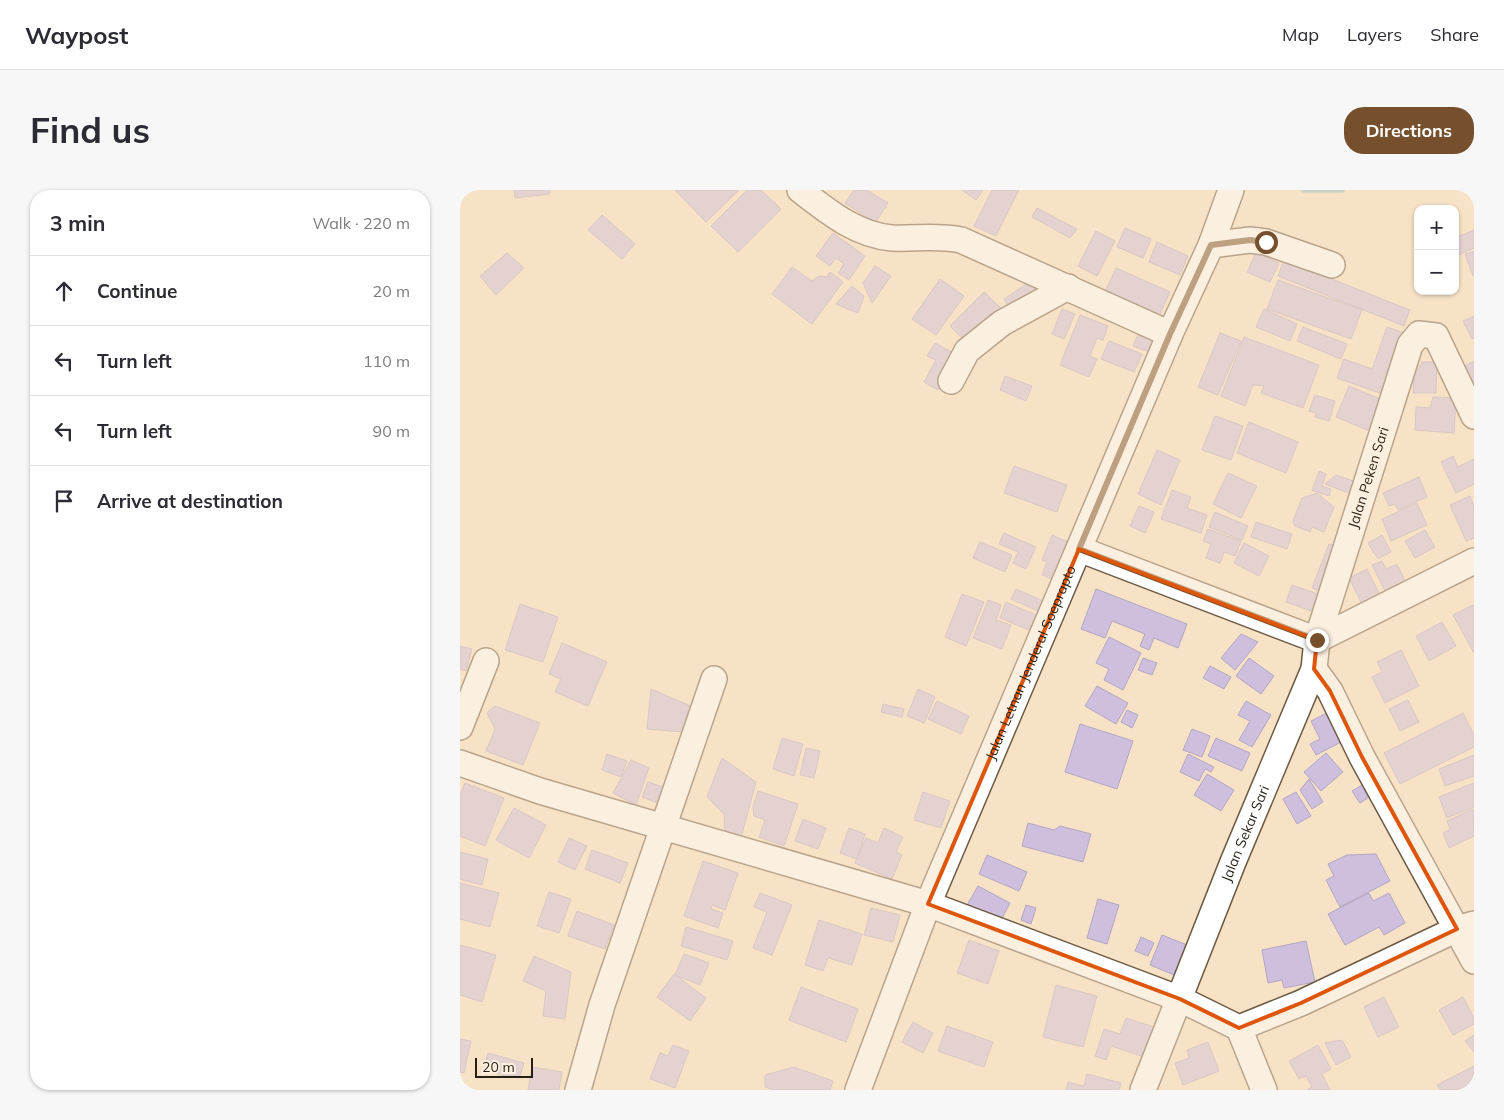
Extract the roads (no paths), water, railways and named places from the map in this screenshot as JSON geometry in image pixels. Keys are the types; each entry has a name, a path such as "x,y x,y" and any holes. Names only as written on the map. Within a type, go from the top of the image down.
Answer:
{"street":[{"path":"800,190 856,228 890,238 929,236 961,240 1170,334"},
{"name":"Jalan Letnan Jenderal Soeprapto","path":"858,1090 928,904 1170,334 1211,245 1228,200"},
{"path":"1211,245 1250,240 1266,242 1332,265"},
{"path":"951,381 967,350 1002,323 1068,287"},
{"name":"Jalan Peken Sari","path":"1317,640 1410,345 1419,334 1436,336 1474,416"},
{"path":"1079,549 1317,640 1474,561"},
{"name":"Jalan Sekar Sari","path":"1143,1090 1314,669 1317,640"},
{"path":"460,727 486,661"},
{"path":"1314,669 1330,691 1362,757 1466,926 1474,961"},
{"path":"578,1090 602,1005 714,679"},
{"path":"460,763 540,791 928,904 1180,999 1239,1028 1264,1090"},
{"path":"1239,1028 1301,1003 1466,926"}],"waterway":[{"path":"1304,190 1342,190"}]}
